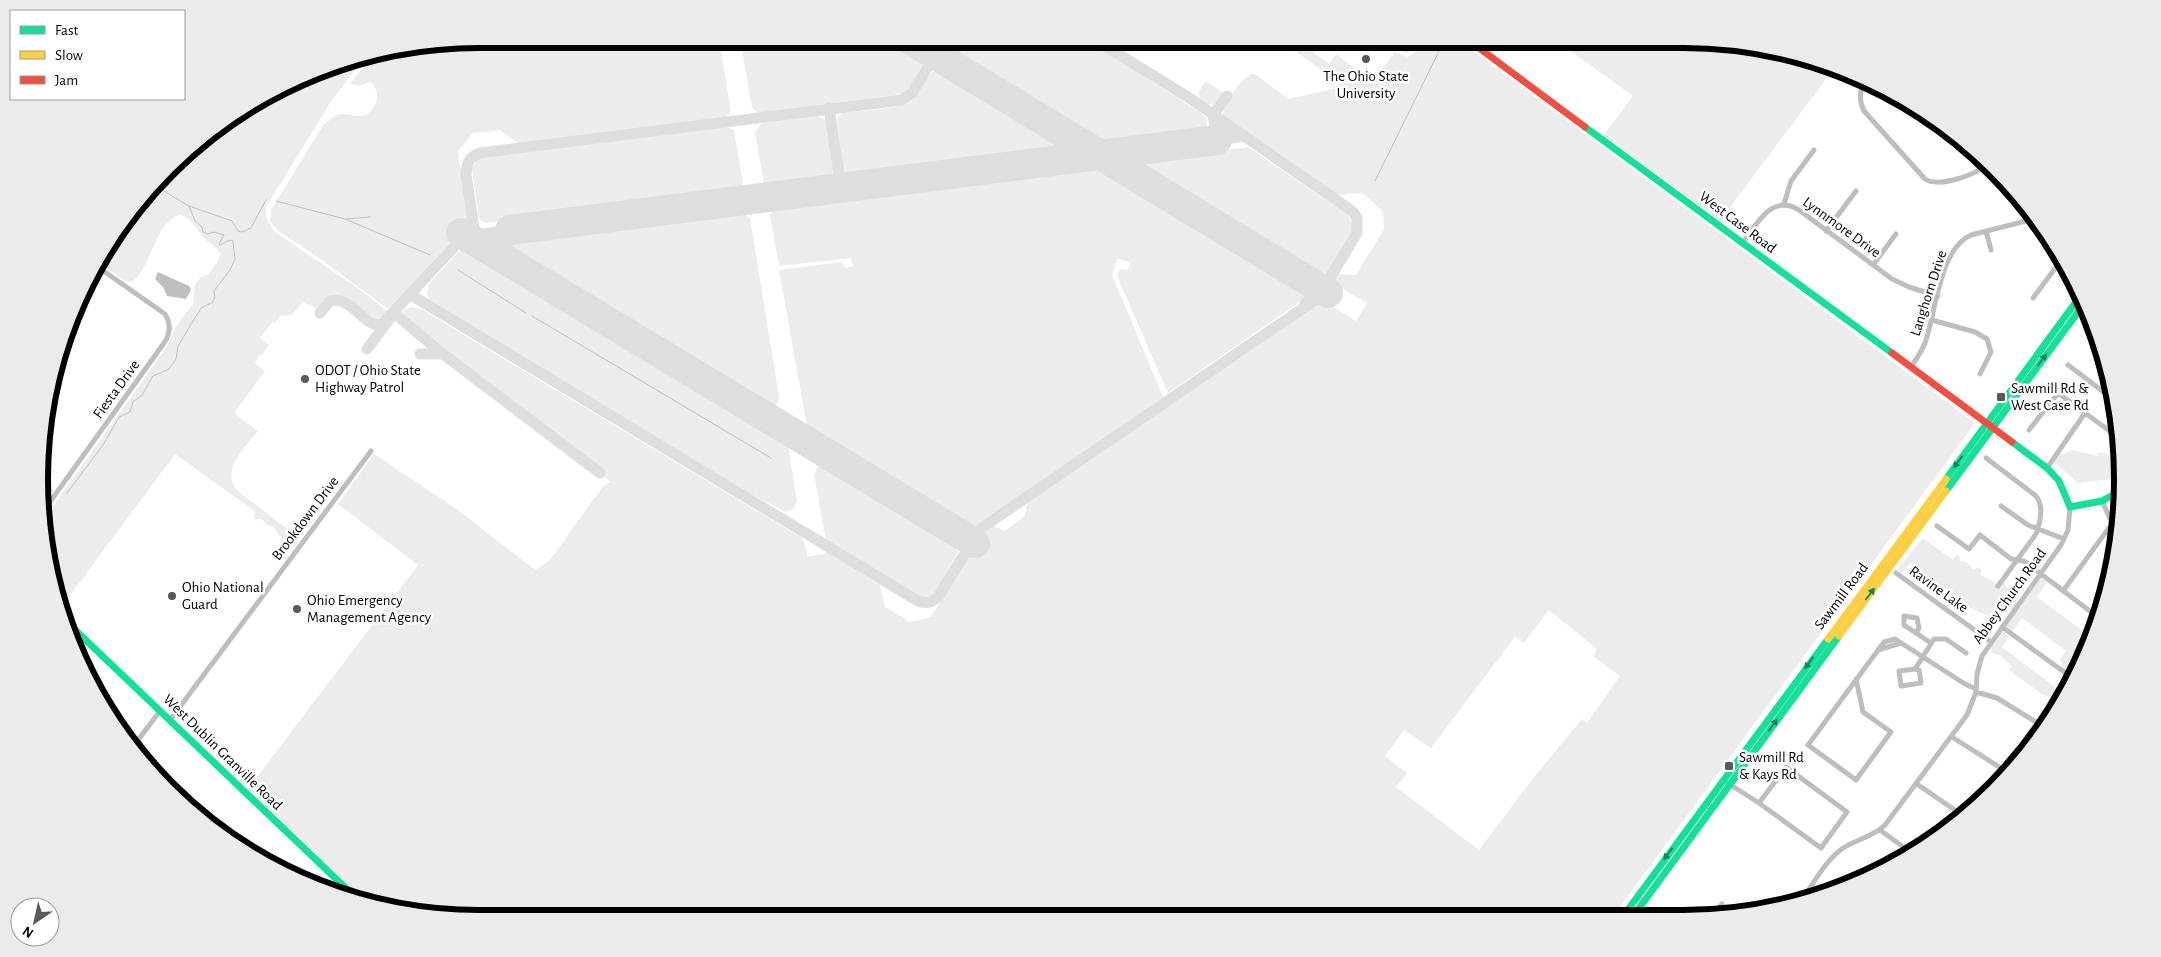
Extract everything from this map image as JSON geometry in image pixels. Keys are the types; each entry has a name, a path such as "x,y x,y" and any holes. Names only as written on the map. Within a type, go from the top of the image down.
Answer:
{"main road":[{"name":"West Case Road","path":"1479,48 1990,425"},
{"name":"Sawmill Road","path":"1990,425 2076,303"},
{"name":"Sawmill Road","path":"1628,910 1726,782 1990,425 2079,310"},
{"name":"Abbey Church Road","path":"1990,425 2047,468 2060,481 2070,507"},
{"path":"2070,507 2102,502 2113,495"},
{"name":"West Dublin Granville Road","path":"75,631 347,889"},
{"name":"Sawmill Road","path":"1637,910 1726,782"}],"street":[{"path":"1862,87 1860,93 1864,111 1925,179 1932,183 1946,181 1971,174 1981,168"},
{"path":"1784,204 1791,181 1814,150"},
{"path":"1826,230 1856,191"},
{"name":"Lynnmore Drive","path":"1743,242 1768,211 1775,206 1784,204 1796,208 1901,284 1938,296"},
{"name":"Langhorn Drive","path":"1911,367 1924,346 1953,249 1967,237 2026,218"},
{"path":"1986,231 1991,250"},
{"path":"1874,265 1896,234"},
{"path":"2033,298 2057,265"},
{"name":"Fiesta Drive","path":"48,505 169,334 169,324 164,314 102,269"},
{"path":"1932,320 1975,332 1987,339 1992,352 1980,374"},
{"path":"2068,365 2105,393"},
{"path":"2029,430 2058,393 2111,432"},
{"path":"2047,468 2085,413"},
{"name":"Brookdown Drive","path":"170,720 370,452"},
{"path":"1986,458 2038,498 2040,516 2037,530 1998,586"},
{"path":"2063,591 2111,525 2111,520 2102,502"},
{"path":"2001,506 2037,530 2064,539"},
{"name":"Abbey Church Road","path":"1808,891 1831,859 1843,848 1880,830 1952,737 1969,711 1976,690 1980,661 1991,642 2064,539 2068,527 2070,507"},
{"path":"1936,526 1969,550 1980,536 2011,559 2024,561 2092,613"},
{"name":"Ravine Lake","path":"1896,573 1991,642"},
{"path":"2002,627 2067,674"},
{"path":"1916,633 1931,643"},
{"path":"1915,669 1934,639 1946,638 1966,653"},
{"path":"1856,679 1863,712 1890,732 1856,780 1808,745 1856,679 1884,642 1890,639 1902,643 1965,684 1997,698 2037,723"},
{"path":"1915,669 1919,670 1921,683 1901,686 1899,671 1915,669"},
{"path":"137,741 160,711"},
{"path":"1952,737 2002,768"},
{"path":"1726,782 1759,803 1821,848 1846,812 1786,768 1759,803"},
{"path":"1917,784 1956,811"},
{"path":"1880,830 1905,848"},
{"path":"337,886 340,882"},
{"path":"1719,908 1722,904"}],"shaded area":[{"path":"450,48 720,48 731,111 726,117 519,144 500,130 473,133 458,151 468,221 431,268 405,295 388,309 319,258 277,230 270,221 271,210 324,124 340,114 362,116 373,109 377,100 374,86 370,82 360,86 350,84 367,62 422,51"},
{"path":"742,48 903,48 919,58 922,65 910,87 902,94 758,113 752,107"},
{"path":"953,48 1099,48 1198,111 1206,118 1207,127 1199,133 1108,145 1101,143 956,56"},
{"path":"1291,48 1308,48 1329,64 1336,54 1373,82 1395,52 1408,57 1418,48 1469,48 1975,423 1618,910 450,909 394,901 352,891 247,790 418,565 338,504 374,454 459,511 535,570 550,560 603,486 611,482 401,320 399,315 407,308 413,307 423,310 800,537 804,541 808,557 828,553 880,585 885,607 910,622 931,617 981,535 994,526 1005,531 1025,516 1027,503 1323,301 1356,321 1367,303 1333,283 1338,274 1356,275 1384,229 1383,211 1362,193 1337,195 1223,115 1233,92 1251,74 1255,74 1288,99 1338,88 1340,84","holes":["1549,610 1597,649 1593,656 1620,676 1587,723 1582,719 1534,777 1479,850 1396,787 1407,773 1385,756 1404,730 1431,748 1515,637 1524,643"]},
{"path":"1399,48 1412,48 1406,53"},
{"path":"1566,48 1711,48 1767,56 1830,74 1719,222 1603,136 1633,96"},
{"path":"359,64 330,103 266,207 266,215 270,225 278,234 362,291 388,312 382,318 375,319 339,295 330,297 316,309 303,301 292,315 280,316 275,323 273,321 260,338 269,345 261,356 259,355 255,363 265,371 234,413 258,431 235,461 232,469 234,485 240,493 298,537 296,546 290,546 283,540 273,526 271,527 261,519 254,519 255,511 175,454 65,602 56,563 49,512 166,348 177,325 193,304 195,284 200,278 209,274 218,261 220,254 190,221 180,215 172,218 165,225 139,275 133,281 125,281 104,266 105,263 120,239 154,194 194,154 239,120 263,105 314,80"},
{"path":"939,69 1063,144 1059,151 850,177 843,171 837,119 842,113 889,108 906,104 915,97 930,74"},
{"path":"1206,81 1224,94 1213,105 1204,103 1199,95 1200,89"},
{"path":"818,116 826,121 833,172 831,177 826,181 772,188 764,183 755,132 761,124"},
{"path":"728,127 734,131 743,183 739,191 486,223 479,219 472,169 477,159"},
{"path":"1248,147 1348,215 1354,227 1328,273 1319,275 1140,166 1142,161"},
{"path":"1097,166 1303,289 1304,299 1168,393 1117,276 1120,269 1128,270 1131,262 1117,259 1112,275 1163,397 978,525 964,525 812,432 807,426 779,270 841,262 845,268 853,266 851,258 779,266 770,216 774,208"},
{"path":"739,210 750,218 779,397 777,404 771,407 505,246 509,241"},
{"path":"462,248 468,248 783,438 788,445 797,502 793,509 786,512 753,495 431,302 427,294 429,284"},
{"path":"158,272 189,286 191,290 186,299 167,296 163,287 155,279"},
{"path":"2073,450 2098,456 2099,452 2113,456 2114,477 2078,483 2054,462 2059,454 2065,454"},
{"path":"825,465 956,545 958,552 933,596 921,597 826,541 814,474 818,467"},
{"path":"1923,538 1953,560 1957,555 1960,557 1959,560 1965,561 1974,570 1978,567 1982,571 1980,575 1995,582 1998,587 2004,582 2017,603 2013,610 2001,609 1994,619 1971,608 1910,563 1902,573 1897,570"},
{"path":"2041,577 2047,582 2037,597 2085,633 2067,672 2060,667 2063,663 2060,660 2066,651 2022,618 2012,632 2005,627"},
{"path":"2004,632 2009,637 2002,647 2058,689 2053,699 2042,694 2009,670 2012,666 1999,655 1992,653 1992,647"}],"waterway":[{"path":"1375,181 1441,48"},
{"path":"160,188 189,206 232,221 238,231 242,232 251,228 266,200"},
{"path":"276,201 345,219 430,255"},
{"path":"67,493 103,445 119,417 130,412 133,402 142,395 153,376 169,369 176,359 178,346 201,308 213,302 215,297 214,291 230,270 235,259 233,241 230,240 220,245 224,235 214,232 208,234 203,232 202,227 195,221 189,206"},
{"path":"346,219 370,217"},
{"path":"458,270 526,313"},
{"path":"532,316 771,458"}],"taxiway":[{"path":"476,242 466,174 469,160 480,153 902,100 912,93 940,48"},
{"path":"411,295 918,601 931,602 938,597 980,529 1318,298 1357,233 1357,218 1353,212 1191,99 1109,48"},
{"path":"1227,96 1213,115 1217,140 1245,136"},
{"path":"829,108 841,188"},
{"path":"320,313 330,301 338,300 351,306 369,321 381,325 473,227"},
{"path":"468,236 510,230"},
{"path":"1303,308 1309,298 1310,281"},
{"path":"367,349 394,313 443,354 600,473"},
{"path":"420,354 443,354"}],"runway":[{"path":"924,48 1328,293"},
{"path":"510,230 1217,140"},
{"path":"461,233 975,543"}],"traffic: fast":[{"path":"1585,127 1892,353"},
{"path":"1946,479 2076,302"},
{"path":"1946,491 2079,310"},
{"path":"2012,442 2047,468 2059,481 2070,507 2102,501 2113,495"},
{"path":"75,630 346,889"},
{"path":"1638,910 1839,636"},
{"path":"1628,910 1828,639"}],"traffic: slow":[{"path":"1828,639 1946,479"},
{"path":"1839,636 1946,491"}],"traffic: jam":[{"path":"1479,48 1585,127"},
{"path":"1892,353 2012,442"}],"place":[{"name":"The Ohio State University","path":"1366,59"},
{"name":"ODOT / Ohio State Highway Patrol","path":"305,379"},
{"name":"Sawmill Rd & West Case Rd","path":"2001,397"},
{"name":"Ohio National Guard","path":"172,596"},
{"name":"Ohio Emergency Management Agency","path":"297,609"},
{"name":"Sawmill Rd & Kays Rd","path":"1729,766"}]}
